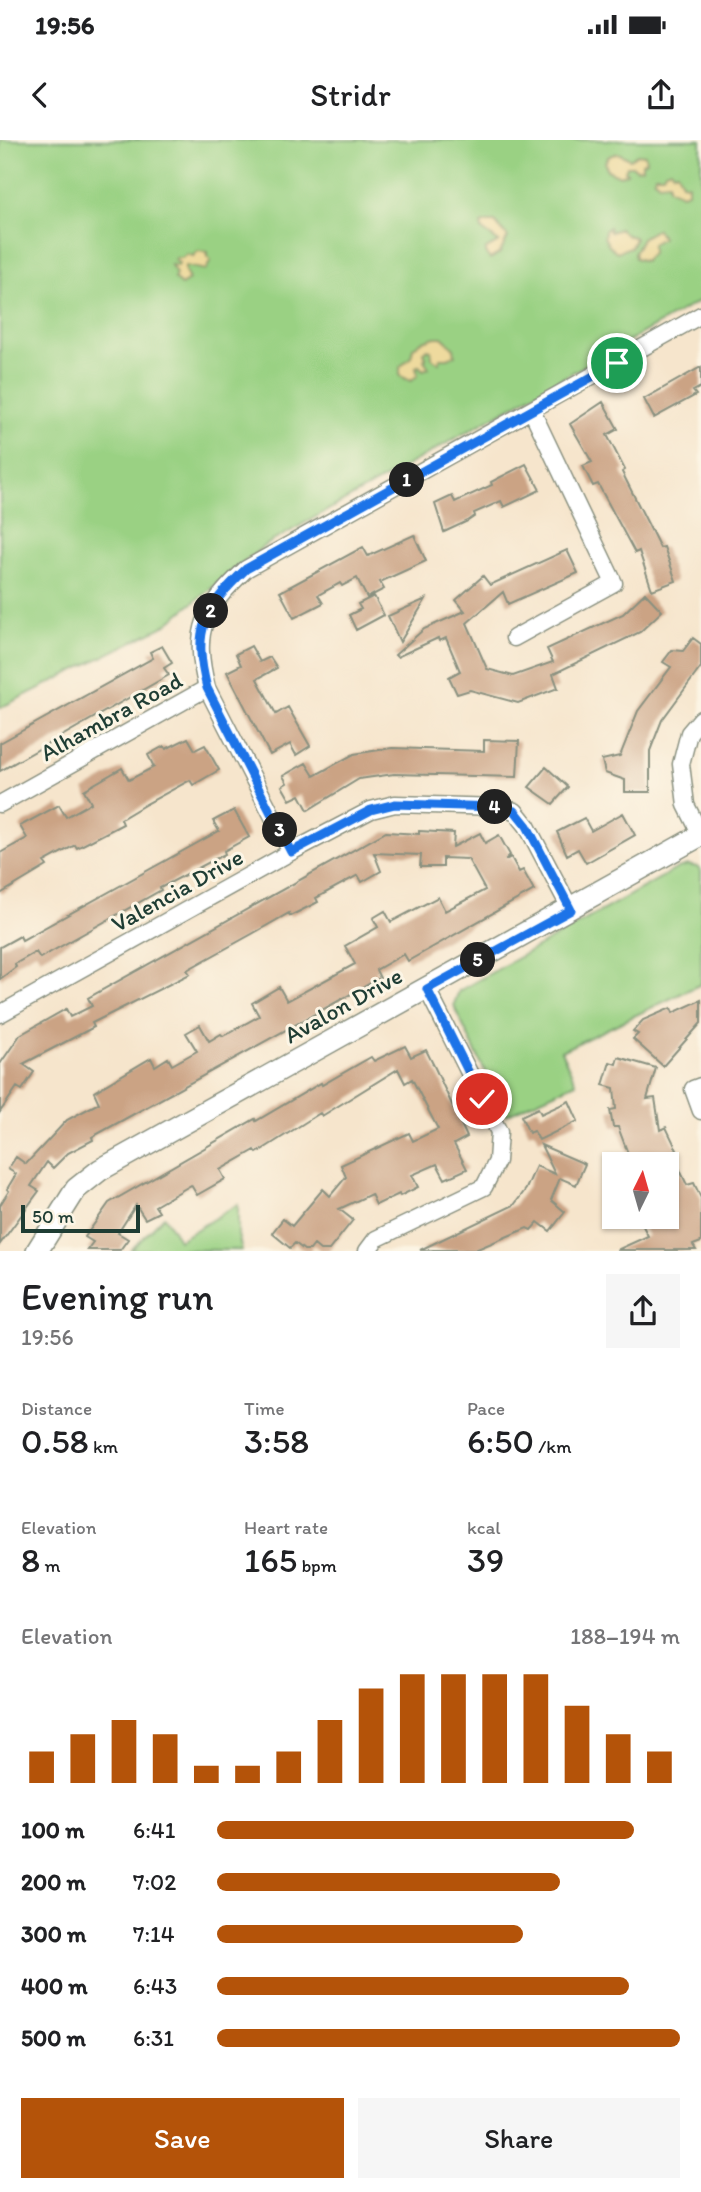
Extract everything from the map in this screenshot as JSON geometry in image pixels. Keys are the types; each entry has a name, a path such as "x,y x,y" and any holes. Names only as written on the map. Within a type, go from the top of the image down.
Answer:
{"street":[{"path":"291,852 207,688 200,660 202,627 219,596 246,569 701,315"},
{"path":"514,638 614,583 532,411"},
{"name":"Alhambra Road","path":"0,804 207,688"},
{"name":"Avalon Drive","path":"37,1251 76,1189 100,1170 571,910 701,835 686,804 681,764 689,733 701,719"},
{"name":"Valencia Drive","path":"0,1014 291,852 371,810 395,804 499,807 515,811 527,826 571,910"},
{"path":"366,1251 376,1239 484,1187 497,1161 499,1132 427,989"},
{"path":"701,1086 693,1089 701,1111"}],"green space":[{"path":"0,140 701,140 701,300 264,546 164,626 0,708"},
{"path":"688,865 701,871 701,984 561,1051 576,1083 506,1115 456,1011 454,1004 459,991 678,868"},
{"path":"238,1204 238,1235 242,1250 131,1250 164,1216 179,1240"}],"sand":[{"path":"618,153 630,159 637,154 645,155 646,161 642,163 642,168 627,166 627,173 620,176 607,170 605,162 609,156"},
{"path":"671,169 673,173 677,172 682,183 688,184 688,192 682,194 669,188 669,182 659,183 654,179 655,175 663,175"},
{"path":"495,222 508,237 500,253 490,259 486,249 499,242 482,230 481,224"},
{"path":"609,227 610,232 620,229 626,235 634,237 631,247 617,252 609,246 604,237"},
{"path":"657,229 662,238 652,244 652,253 644,261 635,258 634,253 642,238"},
{"path":"198,251 207,252 207,257 211,260 206,270 185,266 189,280 181,285 174,279 176,274 171,265 177,266 179,263 174,260 176,258 187,254 193,256"},
{"path":"442,337 454,348 455,355 440,358 439,363 432,358 431,350 428,349 424,352 424,360 429,368 423,370 419,366 416,367 418,375 411,381 400,376 400,367 411,357 413,348 420,342"}],"building":[{"path":"701,367 701,387 693,391 696,395 654,418 644,399"},
{"path":"603,402 618,429 607,435 625,470 622,472 660,548 664,547 676,581 652,590 639,551 635,553 598,484 593,486 583,466 592,462 570,424"},
{"path":"526,464 540,490 504,507 501,501 474,513 475,516 468,521 444,532 435,504 452,496 455,502 492,485 491,482"},
{"path":"414,535 426,561 380,582 384,589 367,598 357,578 342,586 340,583 318,595 323,603 294,618 280,592 363,547 368,556"},
{"path":"567,550 578,573 508,604 503,592 467,623 487,669 513,676 553,662 547,649 623,614 645,593 662,611 640,632 553,674 558,688 518,703 470,690 457,694 449,677 460,671 446,638 439,641 438,638 397,657 395,655 424,629 465,611 456,600 483,576 490,585"},
{"path":"374,596 384,615 356,630 349,615 361,609 358,604"},
{"path":"426,599 400,642 388,616"},
{"path":"693,638 701,644 701,667 662,720 650,751 650,792 625,792 625,780 605,773 602,760 620,756 638,711 671,667 663,662 672,650 683,651"},
{"path":"162,646 172,663 164,668 169,675 0,771 0,743 153,658 150,652"},
{"path":"251,646 260,662 270,657 277,668 257,679 276,714 288,707 310,746 296,755 290,744 270,755 227,672 241,665 236,654"},
{"path":"188,738 195,750 205,745 219,770 193,785 190,780 146,804 121,819 123,824 44,862 47,866 0,894 0,853 27,838 20,826 59,805 66,817 91,803 84,790 122,768 129,780 154,767 148,755"},
{"path":"484,740 519,741 517,777 394,774 359,779 308,810 300,795 290,800 282,786 287,783 283,776 306,763 314,776 354,754 392,748 484,751"},
{"path":"546,767 568,787 553,804 529,787"},
{"path":"234,810 249,837 224,851 225,854 160,888 161,890 40,958 36,952 15,964 16,967 0,979 0,947 20,936 22,940 219,831 213,821"},
{"path":"623,813 635,835 586,863 578,849 567,855 557,832 584,818 591,831"},
{"path":"419,831 454,833 453,847 480,833 485,843 499,835 510,855 505,860 511,857 519,872 523,870 534,890 408,961 404,954 376,970 380,978 92,1137 93,1140 68,1153 53,1168 47,1162 31,1186 39,1191 0,1244 0,1205 16,1174 8,1169 16,1157 26,1164 67,1120 99,1103 94,1092 151,1058 155,1066 168,1058 172,1065 197,1051 186,1033 200,1025 209,1041 221,1034 223,1036 259,1016 252,1003 279,987 287,1001 355,964 345,946 378,927 373,918 385,911 391,922 438,897 445,911 485,890 468,859 443,858 443,867 420,867 421,855 374,853 381,871 362,882 358,875 316,898 318,902 290,916 289,913 187,970 190,974 92,1023 94,1027 23,1064 34,1072 22,1090 17,1087 0,1112 0,1064 20,1035 66,1009 70,1017 92,1006 88,998 386,832 419,834"},
{"path":"701,1000 701,1023 663,1066 633,1039 638,1034 633,1031 643,1020 671,1008 673,1013"},
{"path":"405,1046 411,1057 426,1050 467,1137 454,1144 467,1169 445,1179 437,1164 412,1175 418,1187 400,1196 399,1194 376,1205 371,1194 339,1209 353,1220 329,1250 320,1250 314,1245 310,1250 304,1250 295,1243 290,1248 272,1233 283,1219 292,1226 323,1189 330,1196 346,1177 341,1165 409,1133 413,1141 438,1129 412,1079 405,1083 398,1069 322,1116 320,1113 257,1153 255,1150 220,1170 225,1179 197,1195 191,1185 155,1206 159,1212 145,1219 136,1205 118,1233 128,1239 120,1250 87,1250 93,1242 85,1237 109,1203 321,1083 322,1085 371,1057 374,1061"},
{"path":"618,1057 656,1068 647,1099 655,1098 660,1130 666,1127 677,1150 627,1152 618,1127 613,1127 610,1110 616,1109 614,1088 603,1085 610,1062 616,1064"},
{"path":"569,1101 578,1121 539,1140 534,1131 529,1133 521,1116 538,1108 541,1114"},
{"path":"541,1145 585,1164 576,1185 560,1178 551,1200 565,1212 550,1231 538,1222 531,1230 527,1228 475,1250 420,1250 514,1205 526,1189 536,1166 555,1174"},
{"path":"679,1168 687,1185 694,1183 701,1198 701,1242 693,1245 696,1250 617,1250 648,1236 644,1229 679,1229"}],"route":[{"path":"482,1099 427,989 571,910 527,826 515,811 499,807 395,804 371,810 291,852 207,688 200,660 202,627 219,596 246,569 617,363"}]}
